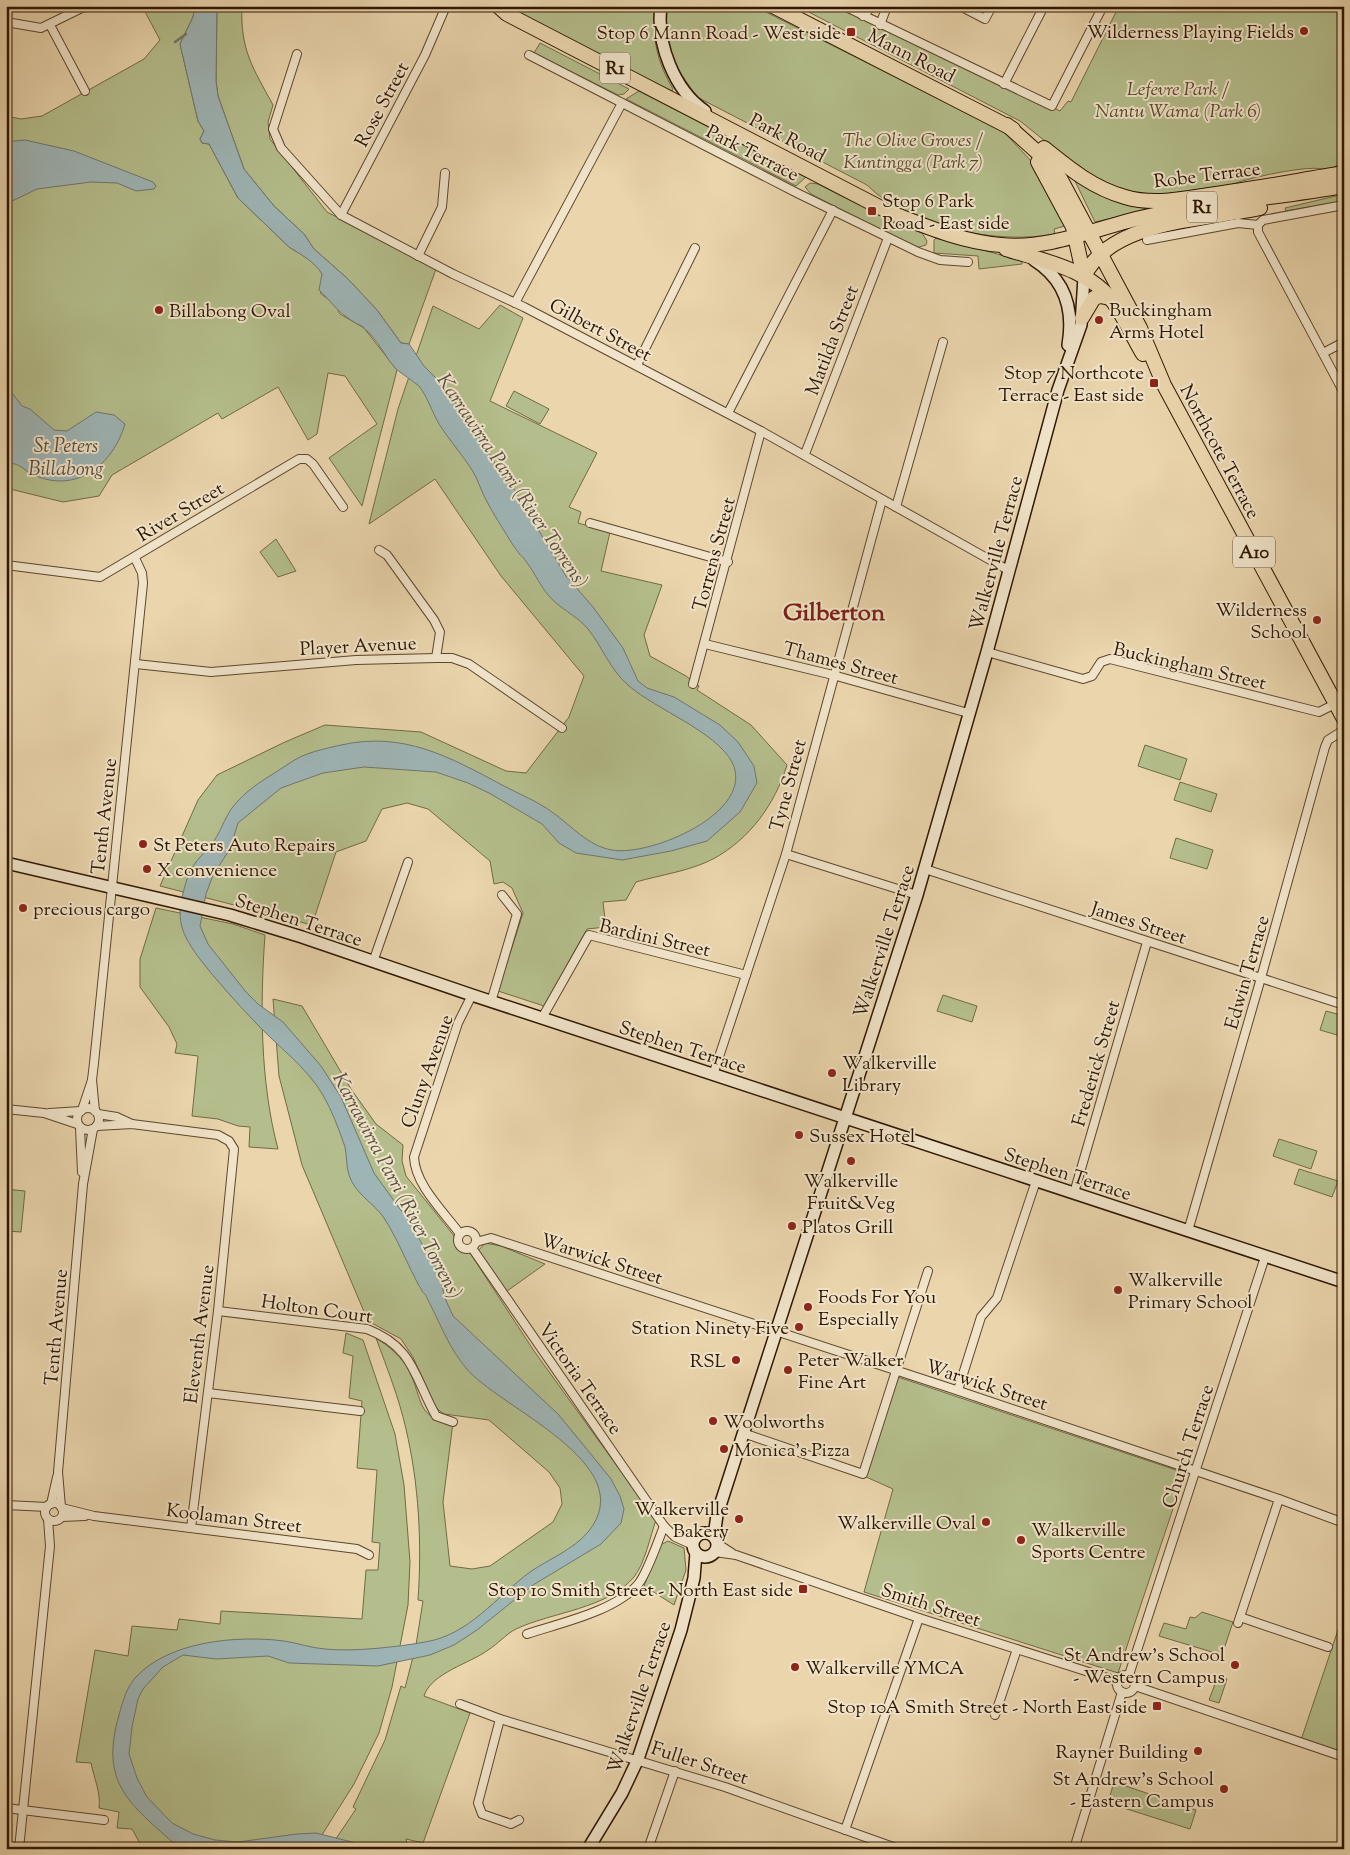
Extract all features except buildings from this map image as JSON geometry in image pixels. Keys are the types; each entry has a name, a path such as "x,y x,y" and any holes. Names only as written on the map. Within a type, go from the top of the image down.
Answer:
{"highway":[{"name":"Park Road","path":"498,6 507,14 889,212 945,233 987,243 1035,245 1075,236"},
{"name":"Mann Road","path":"773,6 1007,125"},
{"name":"Robe Terrace","path":"1007,125 1041,146 1082,178 1102,189 1128,198 1164,201 1344,173"},
{"name":"Northcote Terrace","path":"1007,125 1055,171 1101,252 1140,328 1164,385"},
{"path":"1007,125 1042,169 1065,210 1075,236 1084,277"},
{"path":"1276,185 1279,190 1319,184 1342,186"},
{"name":"Robe Terrace","path":"1089,232 1170,212 1342,186"},
{"path":"1084,277 1092,262 1101,252 1120,240 1139,232 1262,208 1317,191"},
{"name":"R1","path":"1075,236 1089,232"},
{"name":"Northcote Terrace","path":"987,243 1059,265 1084,277 1110,298 1164,385 1344,719"},
{"path":"1082,318 1094,298 1100,296 1110,298"}],"street":[{"path":"6,22 36,29 50,25 86,6"},
{"name":"Rose Street","path":"341,215 425,55 446,6"},
{"path":"661,6 659,25 669,66 694,104 732,129"},
{"path":"844,6 880,25 1052,106 1103,6"},
{"path":"863,16 872,6"},
{"path":"880,25 887,6"},
{"path":"960,6 985,19 992,6"},
{"path":"1004,84 1044,6"},
{"path":"50,25 85,91"},
{"name":"Gilbert Street","path":"297,54 273,129 281,148 341,215 453,274 516,303 728,413 805,454 882,500 1008,570"},
{"name":"Park Terrace","path":"529,55 888,238 940,260 968,262"},
{"path":"516,303 622,103"},
{"path":"418,256 442,207 445,173"},
{"path":"1344,205 1263,220 1258,225 1258,232 1344,393"},
{"path":"728,413 833,210"},
{"path":"1147,240 1238,223 1258,225"},
{"name":"Matilda Street","path":"805,454 888,238"},
{"path":"637,365 695,248"},
{"name":"Walkerville Terrace","path":"1026,256 1052,274 1062,288 1068,303 1070,327 1064,372"},
{"name":"Walkerville Terrace","path":"588,1849 622,1792 638,1759 681,1630 694,1578 717,1515 844,1118 918,895 1064,372 1082,318 1084,277"},
{"path":"896,507 943,342"},
{"path":"1323,353 1344,342"},
{"name":"Torrens Street","path":"693,684 728,562 761,431"},
{"name":"River Street","path":"6,565 100,577 135,558 299,459 307,459 313,464 343,507"},
{"name":"Tyne Street","path":"713,1075 786,854 882,500"},
{"path":"590,522 728,562"},
{"path":"379,550 387,555 434,620 440,632 436,658"},
{"name":"Tenth Avenue","path":"81,1111 92,1080 136,664 143,576 135,558"},
{"name":"Thames Street","path":"705,644 833,675 968,713"},
{"name":"Buckingham Street","path":"987,652 1083,680 1092,676 1101,662 1110,659 1319,712 1335,704"},
{"name":"Player Avenue","path":"136,664 211,672 356,660 452,658 469,664 562,728"},
{"name":"Edwin Terrace","path":"1188,1231 1325,747 1328,740 1344,730"},
{"path":"786,854 918,895"},
{"path":"373,962 408,862"},
{"name":"Stephen Terrace","path":"6,864 230,915 302,937 472,996 1344,1282"},
{"name":"James Street","path":"925,869 1344,1005"},
{"path":"491,1002 518,914 502,895"},
{"name":"Bardini Street","path":"542,1018 589,935 746,975"},
{"name":"Frederick Street","path":"1074,1194 1147,942"},
{"name":"Cluny Avenue","path":"460,1234 420,1179 414,1166 414,1157 458,1023 472,996"},
{"name":"Tenth Avenue","path":"92,1080 97,1113"},
{"path":"6,1109 44,1113 81,1111 90,1108 97,1113 117,1117 132,1124"},
{"path":"79,1126 77,1117 81,1111"},
{"path":"44,1113 86,1130 132,1124"},
{"path":"95,1128 97,1113"},
{"name":"Eleventh Avenue","path":"132,1124 218,1135 234,1149 218,1311 191,1528"},
{"name":"Tenth Avenue","path":"79,1126 83,1184"},
{"name":"Tenth Avenue","path":"19,1849 50,1546 48,1511 58,1472 83,1184 95,1128"},
{"path":"958,1390 981,1317 997,1298 1036,1181"},
{"path":"471,1233 474,1245 465,1249 460,1246 458,1240 460,1234 471,1233"},
{"name":"Warwick Street","path":"474,1245 491,1238 897,1372 958,1390 1196,1472 1279,1498 1344,1523"},
{"name":"Victoria Terrace","path":"474,1245 664,1526 675,1537 705,1545"},
{"name":"Church Terrace","path":"1129,1674 1265,1256"},
{"path":"743,1433 863,1474 928,1271"},
{"name":"Holton Court","path":"218,1311 367,1329 385,1336 408,1359 436,1416 453,1422"},
{"path":"208,1393 360,1411"},
{"name":"Tenth Avenue","path":"50,1546 62,1508 58,1472"},
{"path":"1279,1498 1239,1620 1328,1647"},
{"path":"6,1505 48,1511"},
{"name":"Koolaman Street","path":"48,1511 62,1508 94,1516 357,1549 369,1555"},
{"name":"Koolaman Street","path":"48,1511 60,1518 94,1516"},
{"path":"527,1634 594,1611 618,1600 639,1582 664,1526"},
{"name":"Smith Street","path":"705,1545 919,1618 1117,1681"},
{"path":"845,1830 919,1618"},
{"path":"995,1715 1017,1649"},
{"path":"1129,1674 1134,1679 1135,1686 1128,1693 1122,1692 1118,1689 1117,1681 1122,1675 1129,1674"},
{"path":"1135,1686 1344,1757"},
{"path":"1074,1849 1122,1692"},
{"name":"Fuller Street","path":"460,1704 500,1719 675,1771 900,1849"},
{"path":"500,1719 478,1803 482,1814 511,1824 519,1820"},
{"path":"648,1849 675,1771"},
{"path":"6,1808 104,1820"}],"green space":[{"path":"142,6 195,6 193,17 180,44 198,121 204,131 200,139 202,143 209,144 238,198 289,247 317,266 322,278 321,294 334,303 340,314 364,328 397,370 362,506 329,458 377,424 345,376 328,373 317,434 308,440 278,387 222,419 218,413 112,475 99,496 63,502 6,488 6,116 21,119 42,116 144,59 160,40"},
{"path":"217,6 242,6 243,35 249,58 273,105 268,122 270,139 327,212 436,269 409,344 401,343 377,310 348,279 314,249 304,234 274,206 244,169 218,96 216,81"},
{"path":"502,6 657,6 654,28 655,39 663,70 673,89 672,91"},
{"name":"The Olive Groves / Kuntingga (Park 7)","path":"667,6 754,6 1004,132 1032,162 1065,226 1054,229 1055,234 1032,237 1007,237 955,229 929,222 885,200 867,185 697,97 674,64 666,37"},
{"name":"Lefevre Park / Nantu Wama (Park 6)","path":"797,6 844,6 1060,111 1068,101 1071,102 1119,6 1344,6 1344,163 1326,170 1319,168 1293,170 1262,176 1228,186 1156,195 1133,193 1109,186 1070,161 1020,121"},
{"path":"540,43 629,89 624,94 618,95 534,53"},
{"path":"639,91 806,177 796,186 626,99"},
{"path":"1074,179 1157,208 1095,222"},
{"path":"810,183 818,184 891,221 922,233 927,241 926,245 916,248 811,194 805,187"},
{"path":"1344,194 1344,201 1286,211 1285,208"},
{"path":"937,237 1022,261 1022,264 979,269 978,256 934,253 934,240"},
{"path":"500,305 523,318 490,401 597,453 569,507 581,512 578,523 610,532 601,571 662,585 644,635 650,656 686,676 699,686 697,690 751,725 787,765 776,793 768,807 750,831 726,851 695,867 636,882 626,900 603,902 606,927 587,929 544,1006 498,991 523,913 512,888 503,882 494,884 490,861 428,809 407,803 382,809 366,841 336,852 312,925 160,886 198,800 217,775 325,725 421,732 506,771 526,773 569,717 584,676 501,576 435,479 369,524 398,409 433,306 479,329"},
{"path":"514,391 549,409 540,424 506,406"},
{"path":"276,539 296,571 278,577 260,552"},
{"path":"1145,745 1187,759 1180,780 1138,766"},
{"path":"1180,782 1217,794 1211,812 1174,800"},
{"path":"1176,838 1213,850 1207,869 1170,858"},
{"path":"156,908 233,924 265,935 262,988 263,1043 268,1097 278,1149 249,1147 250,1127 238,1126 218,1119 192,1116 198,1056 175,1053 177,1044 169,1027 140,987 140,959"},
{"path":"943,995 977,1006 972,1022 937,1011"},
{"path":"273,999 302,1006 351,1089 376,1124 403,1145 402,1161 406,1176 455,1237 459,1249 470,1253 534,1351 656,1520 641,1565 634,1577 623,1588 594,1603 516,1629 481,1655 443,1675 428,1688 424,1696 470,1713 423,1843 406,1839 408,1849 329,1849 356,1809 353,1807 385,1740 401,1686 405,1688 416,1645 423,1601 418,1600 420,1557 414,1471 400,1406 376,1338 395,1352 403,1361 422,1406 427,1412 432,1417 453,1422 443,1502 450,1566 472,1569 490,1566 553,1522 562,1504 560,1488 549,1472 489,1420 444,1414 436,1408 413,1357 401,1339 368,1321 302,1165 279,1076"},
{"path":"1326,1011 1344,1016 1344,1037 1320,1030"},
{"path":"1279,1139 1317,1151 1311,1169 1273,1156"},
{"path":"1299,1169 1338,1181 1332,1197 1294,1184"},
{"path":"6,1189 25,1191 21,1232 6,1231"},
{"path":"485,1243 501,1246 545,1264 507,1291 479,1257 478,1251"},
{"path":"346,1333 363,1340 395,1434 404,1485 410,1562 408,1605 392,1687 379,1733 354,1784 313,1849 143,1849 132,1829 117,1828 119,1812 99,1808 98,1791 91,1763 76,1762 95,1650 128,1656 132,1626 177,1630 179,1619 220,1624 221,1611 362,1619 366,1570 378,1570 380,1543 372,1542 377,1470 357,1468 362,1401 349,1398 353,1356 343,1353"},
{"name":"Walkerville Sports Centre","path":"898,1377 1185,1473 1118,1673 864,1592 893,1489 864,1476"},
{"path":"668,1541 684,1548 686,1570 674,1605 644,1586 660,1545"},
{"path":"1202,1612 1233,1622 1222,1655 1159,1636 1164,1623 1186,1629 1190,1617 1195,1618"},
{"path":"1344,1612 1344,1757 1300,1743"},
{"path":"1218,1676 1227,1679 1219,1703 1209,1700"},
{"path":"1114,1782 1196,1810 1190,1829 1108,1803"}],"water":[{"path":"195,6 217,6 216,81 218,96 244,169 274,206 304,234 314,249 348,279 377,310 401,343 409,344 424,366 442,384 473,427 499,470 511,484 566,576 593,607 623,648 638,681 647,688 674,697 720,725 738,742 754,766 757,783 740,812 707,841 671,851 622,860 576,853 559,843 542,824 489,793 468,783 436,772 364,767 323,773 281,788 238,823 230,849 213,875 206,894 200,926 208,944 246,992 258,1004 283,1022 321,1066 341,1097 374,1173 408,1220 441,1276 444,1296 453,1316 558,1414 611,1479 624,1509 621,1523 601,1544 533,1585 477,1630 454,1645 430,1655 378,1666 289,1663 268,1656 216,1659 183,1655 163,1667 143,1689 138,1699 129,1754 137,1778 147,1797 172,1823 193,1834 215,1840 238,1842 316,1833 352,1842 366,1849 185,1849 177,1846 145,1818 123,1791 116,1776 113,1759 114,1739 125,1695 130,1686 136,1677 150,1665 167,1655 205,1643 226,1640 266,1639 320,1648 348,1650 402,1646 441,1638 455,1632 481,1614 530,1572 569,1549 588,1532 600,1507 597,1483 582,1461 560,1439 482,1383 466,1368 455,1353 389,1226 352,1182 348,1172 345,1147 335,1120 316,1084 300,1065 264,1031 219,983 186,938 180,912 183,892 189,873 194,864 214,841 232,808 247,792 300,757 315,751 341,745 385,741 425,749 445,756 540,804 580,835 603,848 612,850 629,850 650,846 696,827 715,814 729,798 736,780 732,762 713,740 641,695 622,680 588,629 555,602 541,586 490,508 474,473 439,424 425,394 419,386 396,369 375,339 362,326 344,315 319,290 322,274 315,266 289,247 238,198 209,144 202,143 200,139 204,131 198,121 180,44 193,17"},
{"path":"25,140 74,151 153,182 156,186 154,189 136,191 117,183 91,182 37,189 6,204 6,142"},
{"name":"St Peters Billabong","path":"6,385 22,406 30,409 54,430 67,431 96,412 114,415 125,424 112,452 91,472 78,478 64,481 49,480 30,473 19,465 6,463"}],"waterway":[{"path":"175,42 186,34"}],"place":[{"name":"Wilderness Playing Fields","path":"1304,31"},
{"name":"Stop 6 Mann Road - West side","path":"851,32"},
{"name":"Stop 6 Park Road - East side","path":"872,211"},
{"name":"Billabong Oval","path":"159,310"},
{"name":"Buckingham Arms Hotel","path":"1099,320"},
{"name":"Stop 7 Northcote Terrace - East side","path":"1154,383"},
{"name":"Wilderness School","path":"1317,620"},
{"name":"St Peters Auto Repairs","path":"143,844"},
{"name":"X convenience","path":"147,869"},
{"name":"precious cargo","path":"23,908"},
{"name":"Walkerville Library","path":"832,1073"},
{"name":"Sussex Hotel","path":"799,1135"},
{"name":"Walkerville Fruit&Veg","path":"851,1161"},
{"name":"Platos Grill","path":"792,1226"},
{"name":"Walkerville Primary School","path":"1118,1290"},
{"name":"Foods For You Especially","path":"808,1307"},
{"name":"Station Ninety Five","path":"799,1327"},
{"name":"RSL","path":"736,1360"},
{"name":"Peter Walker Fine Art","path":"788,1370"},
{"name":"Woolworths","path":"713,1421"},
{"name":"Monica's Pizza","path":"724,1449"},
{"name":"Walkerville Bakery","path":"739,1519"},
{"name":"Walkerville Oval","path":"986,1522"},
{"name":"Walkerville Sports Centre","path":"1021,1540"},
{"name":"Stop 10 Smith Street - North East side","path":"803,1589"},
{"name":"St Andrew's School - Western Campus","path":"1235,1665"},
{"name":"Walkerville YMCA","path":"795,1667"},
{"name":"Stop 10A Smith Street - North East side","path":"1157,1706"},
{"name":"Rayner Building","path":"1198,1751"},
{"name":"St Andrew's School - Eastern Campus","path":"1224,1789"}],"district":[{"name":"Gilberton","path":"834,612"}],"water label":[{"name":"Karrawirra Parri (River Torrens)","path":"513,480"},
{"name":"Karrawirra Parri (River Torrens)","path":"398,1185"}]}
